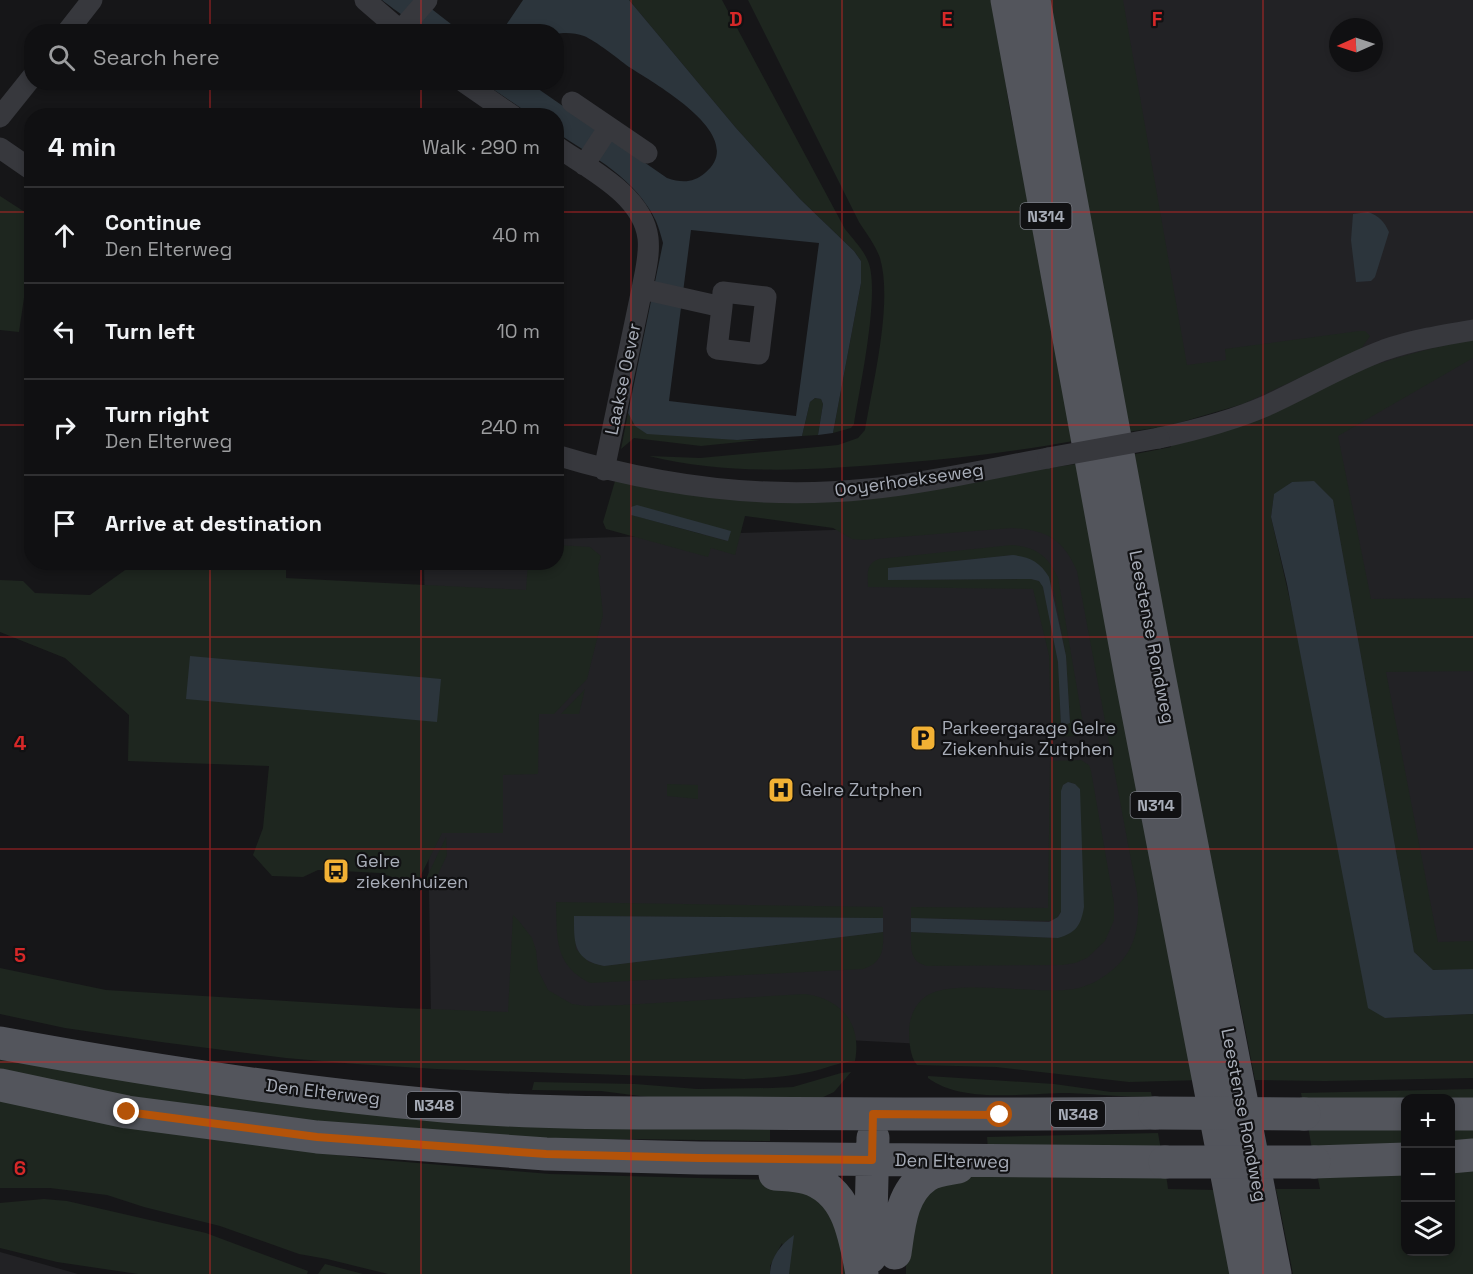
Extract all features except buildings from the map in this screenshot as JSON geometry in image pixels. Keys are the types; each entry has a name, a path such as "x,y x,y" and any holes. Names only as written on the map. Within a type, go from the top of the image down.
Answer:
{"main road":[{"name":"Leestense Rondweg","path":"1007,0 1123,632 1246,1274"},
{"name":"Leestense Rondweg","path":"1034,0 1149,625 1275,1274"},
{"name":"Den Elterweg","path":"0,1043 101,1062 228,1080 445,1106 595,1112 1401,1114"},
{"name":"Den Elterweg","path":"0,1085 127,1112 317,1137 584,1156 999,1162 1314,1162 1401,1159"},
{"path":"870,1274 884,1160 885,1114"},
{"path":"1455,1114 1473,1114"},
{"name":"N348","path":"317,1137 424,1157 546,1169 771,1174 810,1179 828,1191 846,1210 854,1233 862,1274"},
{"path":"1455,1157 1473,1155"},
{"path":"884,1160 895,1264"},
{"path":"895,1264 903,1208 909,1194 919,1183 938,1171 999,1162"}],"street":[{"path":"73,24 92,0"},
{"path":"365,0 393,24"},
{"path":"407,24 428,0"},
{"path":"0,117 24,87"},
{"path":"476,90 501,108"},
{"path":"572,102 647,153"},
{"path":"584,165 609,127"},
{"path":"0,148 24,164"},
{"name":"Laakse Oever","path":"564,151 619,190 637,207 645,222 648,240 647,263 604,470"},
{"path":"642,289 722,307"},
{"name":"Ooyerhoekseweg","path":"564,458 604,470 654,481 703,488 798,493 868,489 1159,438 1200,428 1248,413 1347,365 1386,350 1436,336 1473,330"}],"shaded area":[{"path":"382,0 420,0 451,24 414,24"},
{"path":"523,0 629,0 736,128 800,199 854,251 861,261 861,283 833,433 818,435 823,404 821,399 815,398 810,402 802,436 737,440 647,434 635,426 628,413 663,243 656,221 648,206 626,181 564,138 564,108 521,108 494,90 540,90 672,180 692,180 705,173 716,159 716,143 708,128 694,112 676,98 589,38 564,33 564,24 507,24","holes":["691,230 819,243 796,416 669,401"]},
{"path":"629,0 722,0 845,229 865,255 871,273 871,315 854,424 851,428 833,433 861,283 861,261 854,251 800,199 736,128"},
{"path":"748,0 1000,0 1008,101 1023,160 1079,440 944,459 805,469 711,467 649,456 700,458 838,445 858,438 865,430 883,320 883,276 880,258 859,222"},
{"path":"1046,0 1123,0 1187,365 1226,360 1225,349 1365,331 1370,336 1361,349 1243,404 1168,426 1120,433"},
{"path":"1107,0 1473,0 1473,983 1408,985 1298,426 1173,374"},
{"path":"0,196 24,211 24,298 19,332 0,330"},
{"path":"1368,212 1381,219 1389,232 1375,277 1371,281 1356,282 1351,240 1353,214"},
{"path":"1473,340 1473,358 1338,436 1371,599 1473,598 1473,671 1386,672 1438,942 1473,941 1473,969 1433,970 1414,952 1333,500 1314,482 1292,482 1274,495 1271,517 1385,1018 1473,1014 1473,1078 1255,1080 1125,456 1171,447 1171,445 1282,399 1357,371 1434,348"},
{"path":"815,398 821,399 823,404 818,435 802,436 810,402"},
{"path":"628,413 635,426 737,440 760,440 701,446 634,438 621,449"},
{"path":"1083,463 1202,1080 1129,1082 996,1067 917,1065 911,1053 909,1030 911,1020 914,1010 928,995 955,988 1065,990 1080,988 1100,979 1118,965 1134,940 1138,921 1137,892 1077,571 1060,544 1035,531 1012,528 862,540 852,539 833,528 745,516 735,555 711,548 708,557 606,529 603,522 615,481 682,494 1028,471","holes":["632,515 730,531 727,541"]},
{"path":"1314,481 1333,500 1414,952 1433,970 1473,969 1473,1014 1385,1018 1368,1008 1287,584 1271,517 1274,494 1292,482"},
{"path":"637,505 731,531 728,541 631,515 631,507"},
{"name":"Gelre Zutphen","path":"1077,513 1188,1058 431,1018 424,570 564,570 564,539 864,529"},
{"path":"564,545 590,547 601,556 598,567 603,615 587,679 554,714 539,714 538,774 503,775 503,833 442,833 416,885 380,873 342,871 342,867 318,870 303,877 272,876 253,855 263,828 269,766 128,761 129,715 65,658 0,632 0,580 23,581 35,593 90,595 125,570 286,570 286,578 526,590 527,570 564,570"},
{"path":"1012,545 1028,548 1046,558 1058,578 1084,730 1080,736 1051,737 1049,655 1033,589 868,587 869,567 879,559","holes":["1013,555 1054,591 1066,656 1070,723 1061,725 1058,662 1043,587 1039,581 1031,579 888,580 889,568"]},
{"path":"1013,555 1034,561 1049,577 1066,656 1070,723 1061,726 1058,662 1043,587 1039,581 1031,579 888,580 888,568"},
{"path":"190,656 441,679 437,722 186,699"},
{"path":"585,689 579,714 561,714"},
{"path":"1081,760 1089,765 1091,771 1114,903 1114,920 1105,941 1087,958 1062,965 927,966 917,961 912,953 911,932 1058,938 1061,912 1054,921 911,918 911,907 1048,908 1050,761","holes":["1069,782 1075,784 1061,911 1061,803 1063,785"]},
{"path":"1068,782 1080,789 1084,907 1081,919 1073,931 1058,938 911,932 911,918 1049,922 1058,917 1061,912 1061,791 1063,785"},
{"path":"667,784 698,785 698,799 667,796"},
{"path":"446,837 447,855 434,883 424,883"},
{"path":"556,902 883,907 883,918 574,916 576,949 589,962 604,966 883,932 883,945 878,959 863,969 590,983 578,976 564,959 558,939"},
{"path":"513,915 532,938 538,970 548,990 572,1004 623,1005 805,994 829,1001 846,1015 855,1036 855,1061 794,1075 744,1079 436,1069 286,1058 65,1028 0,1014 0,968 106,990 401,1008 508,1012"},
{"path":"574,916 883,918 883,932 604,966 586,959 577,949"},
{"path":"0,1055 770,1125 770,1141 631,1139 542,1141 352,1131 0,1078"},
{"path":"851,1072 834,1092 819,1099 679,1101 601,1091 532,1090 534,1082 635,1084 697,1089 793,1087"},
{"path":"928,1076 1054,1084 1111,1092 1151,1092 1152,1097 1068,1093 977,1094 942,1086"},
{"path":"1473,1089 1473,1102 1455,1099 1455,1094 1401,1094 1401,1098 1303,1103 1301,1093"},
{"path":"0,1101 188,1136 370,1159 550,1174 772,1180 809,1186 836,1209 853,1274 789,1274 782,1243 770,1266 770,1274 388,1274 299,1254 220,1226 107,1195 50,1188 0,1188"},
{"path":"1455,1125 1473,1125 1473,1147 1455,1148"},
{"path":"1308,1126 1401,1126 1401,1149 1312,1150"},
{"path":"1158,1133 1161,1150 988,1150 987,1137"},
{"path":"1455,1170 1473,1170 1473,1274 1293,1274 1276,1189 1320,1189 1317,1174 1401,1172 1401,1256 1455,1256"},
{"path":"1166,1174 1168,1189 1218,1190 1234,1274 906,1274 906,1257 917,1199 957,1176"},
{"path":"44,1199 67,1201 206,1233 308,1271 307,1274 138,1274 57,1262 0,1248 0,1203"},
{"path":"794,1235 789,1274 770,1274 770,1268 777,1252"},
{"path":"0,1252 78,1274 0,1274"},
{"path":"325,1264 363,1274 318,1274"}],"place":[{"name":"Parkeergarage Gelre Ziekenhuis Zutphen","path":"923,738"},
{"name":"Gelre Zutphen","path":"781,790"},
{"name":"Gelre ziekenhuizen","path":"336,871"}],"route":[{"path":"127,1112 317,1137 546,1154 823,1160 872,1160 873,1114 1000,1115"}]}
